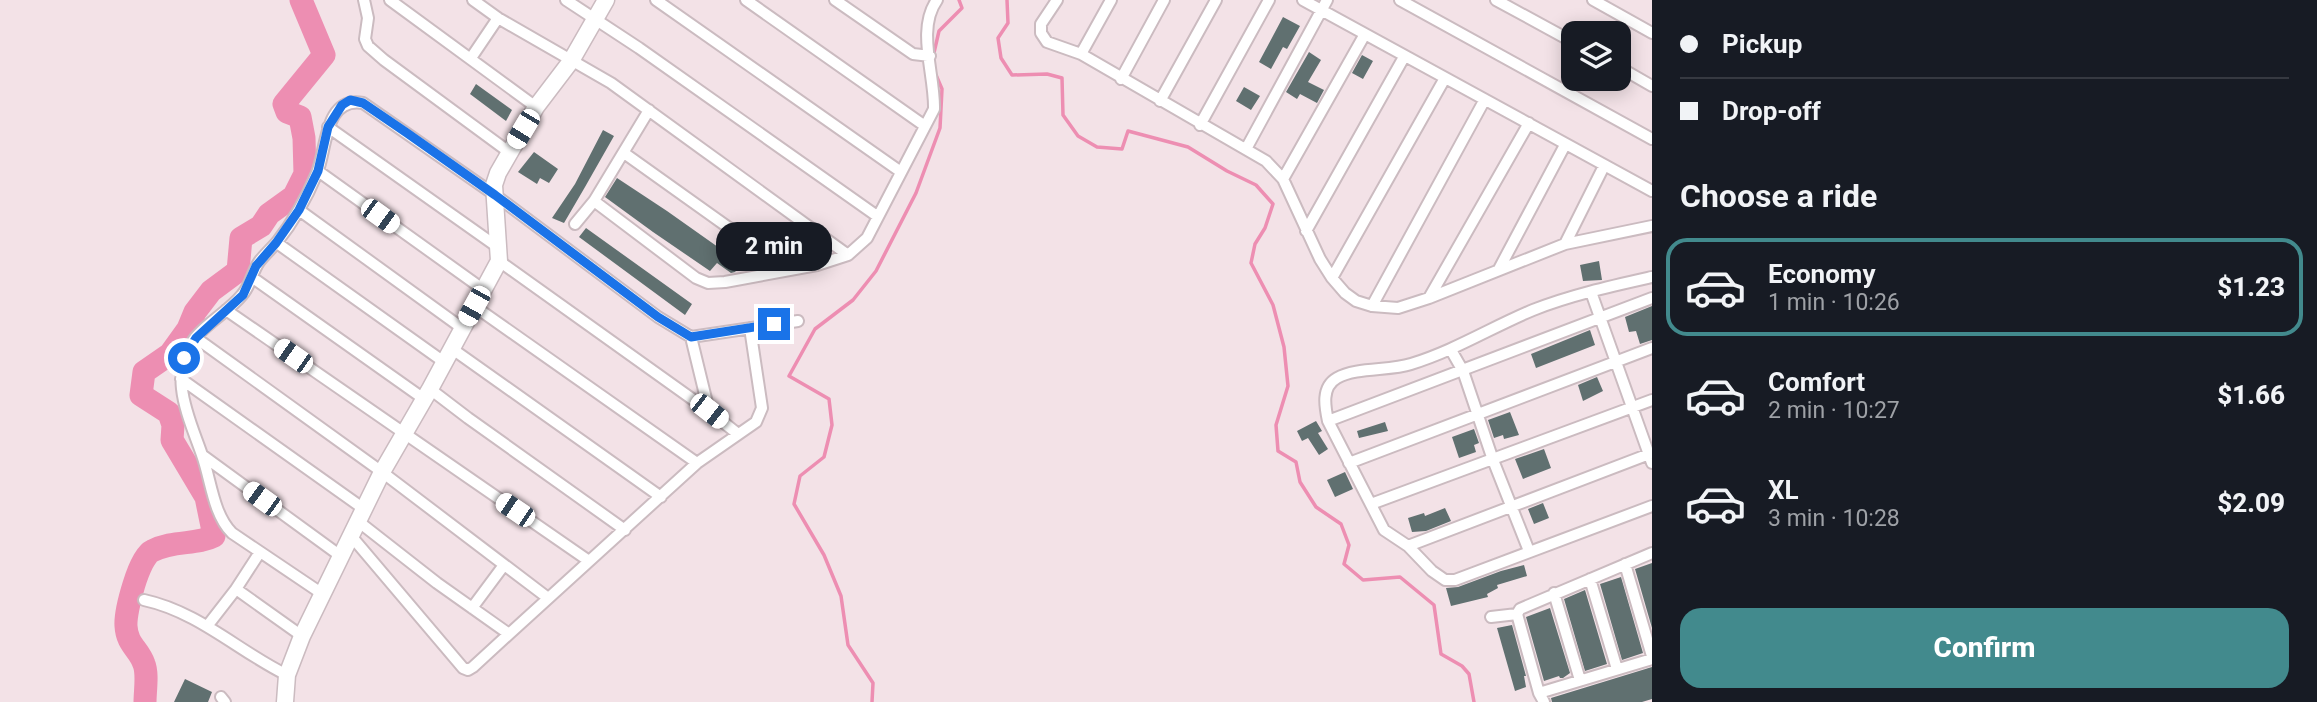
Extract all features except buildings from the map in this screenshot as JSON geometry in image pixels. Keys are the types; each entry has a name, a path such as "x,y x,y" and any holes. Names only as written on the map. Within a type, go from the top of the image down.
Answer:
{"street":[{"path":"364,0 368,18 365,39 368,46 509,152"},
{"path":"390,0 536,107"},
{"path":"473,0 498,18 611,83 848,254"},
{"path":"566,0 877,216"},
{"path":"285,702 287,675 302,636 324,596 382,472 484,290 499,255 494,185 498,173 536,107 571,61 606,0"},
{"path":"656,0 901,172"},
{"path":"746,0 925,126"},
{"path":"835,0 913,54 930,56"},
{"path":"1057,0 1041,24 1043,37 1047,42 1080,54 1266,161 1283,179 1306,231 1332,278 1356,301 1372,306 1398,308 1565,244 1652,226"},
{"path":"1080,54 1111,0"},
{"path":"1121,79 1164,0"},
{"path":"1160,101 1216,0"},
{"path":"1200,125 1269,0"},
{"path":"1303,0 1324,5 1364,34 1404,57 1652,191"},
{"path":"1400,0 1652,139"},
{"path":"1496,0 1561,35"},
{"path":"1594,0 1652,33"},
{"path":"594,201 696,278 708,283 817,265 848,254 867,238 934,109 930,56 925,32 932,2"},
{"path":"1246,149 1324,5"},
{"path":"471,58 498,18"},
{"path":"1283,179 1364,34"},
{"path":"1306,231 1404,57"},
{"path":"1631,74 1652,86"},
{"path":"1332,278 1445,78"},
{"path":"324,596 222,523 202,455 187,417 181,379 184,358 196,338 243,295 253,278 256,266 299,210 318,171 328,127 342,105 350,100 363,103 495,195 648,310 691,337 798,321"},
{"path":"1372,306 1484,101"},
{"path":"575,224 594,201 649,110"},
{"path":"1429,298 1529,123"},
{"path":"328,127 738,434"},
{"path":"1499,269 1565,145"},
{"path":"624,153 788,270"},
{"path":"1565,244 1604,166"},
{"path":"318,171 484,290"},
{"path":"299,210 462,328"},
{"path":"276,243 662,497"},
{"path":"1652,276 1534,310 1451,350 1408,366 1337,378 1329,387 1324,404 1328,421 1384,530 1408,546 1432,571 1445,580 1455,580 1652,506"},
{"path":"253,278 489,434 625,530"},
{"path":"1408,546 1651,457 1591,292"},
{"path":"1328,421 1652,299"},
{"path":"474,306 696,463"},
{"path":"226,310 589,561"},
{"path":"358,523 463,668 468,670 662,497 696,463 756,422 762,408 750,328"},
{"path":"691,337 709,411"},
{"path":"196,338 382,472 548,598"},
{"path":"1349,463 1652,348"},
{"path":"1451,350 1463,371 1493,460 1529,551"},
{"path":"181,379 358,523 509,634"},
{"path":"1371,504 1652,400"},
{"path":"202,455 342,558"},
{"path":"208,625 260,552"},
{"path":"1625,564 1652,657 1580,680 1542,697 1517,614 1520,609 1554,593 1590,579 1625,564 1652,553"},
{"path":"472,608 504,565"},
{"path":"1590,579 1617,669"},
{"path":"236,589 302,636"},
{"path":"1554,593 1580,680"},
{"path":"144,600 166,605 208,625 267,665 287,675"},
{"path":"1491,617 1517,614"}],"waterway":[{"path":"145,702 145,668 129,638 126,626 130,597 142,563 152,551 214,536 206,497 172,440 173,425 169,413 141,395 144,372 170,354 211,291 238,271 241,238 261,226 269,214 294,196 305,174 304,138 300,117 287,112 284,104 324,55 301,0"},
{"path":"933,57 939,31 962,8 959,0"},
{"path":"1007,0 1008,23 998,38 1001,58 1012,75 1047,74 1062,78 1063,115 1078,136 1097,147 1122,149 1128,131 1188,147 1256,185 1273,204 1265,228 1255,244 1251,263 1273,305 1284,347 1288,386 1276,425 1278,451 1296,462 1300,482 1316,507 1341,524 1349,545 1344,564 1363,580 1400,577 1434,605 1441,654 1462,666 1469,674 1474,702"},
{"path":"872,702 873,683 848,645 841,596 824,555 794,504 800,476 824,457 832,425 829,399 789,376 815,329 853,300 876,271 916,193 940,128 942,89 936,75"}],"route":[{"path":"184,358 196,338 243,295 253,278 256,266 299,210 318,171 328,127 342,105 350,100 363,103 407,133 678,331 691,337 774,324"}]}
